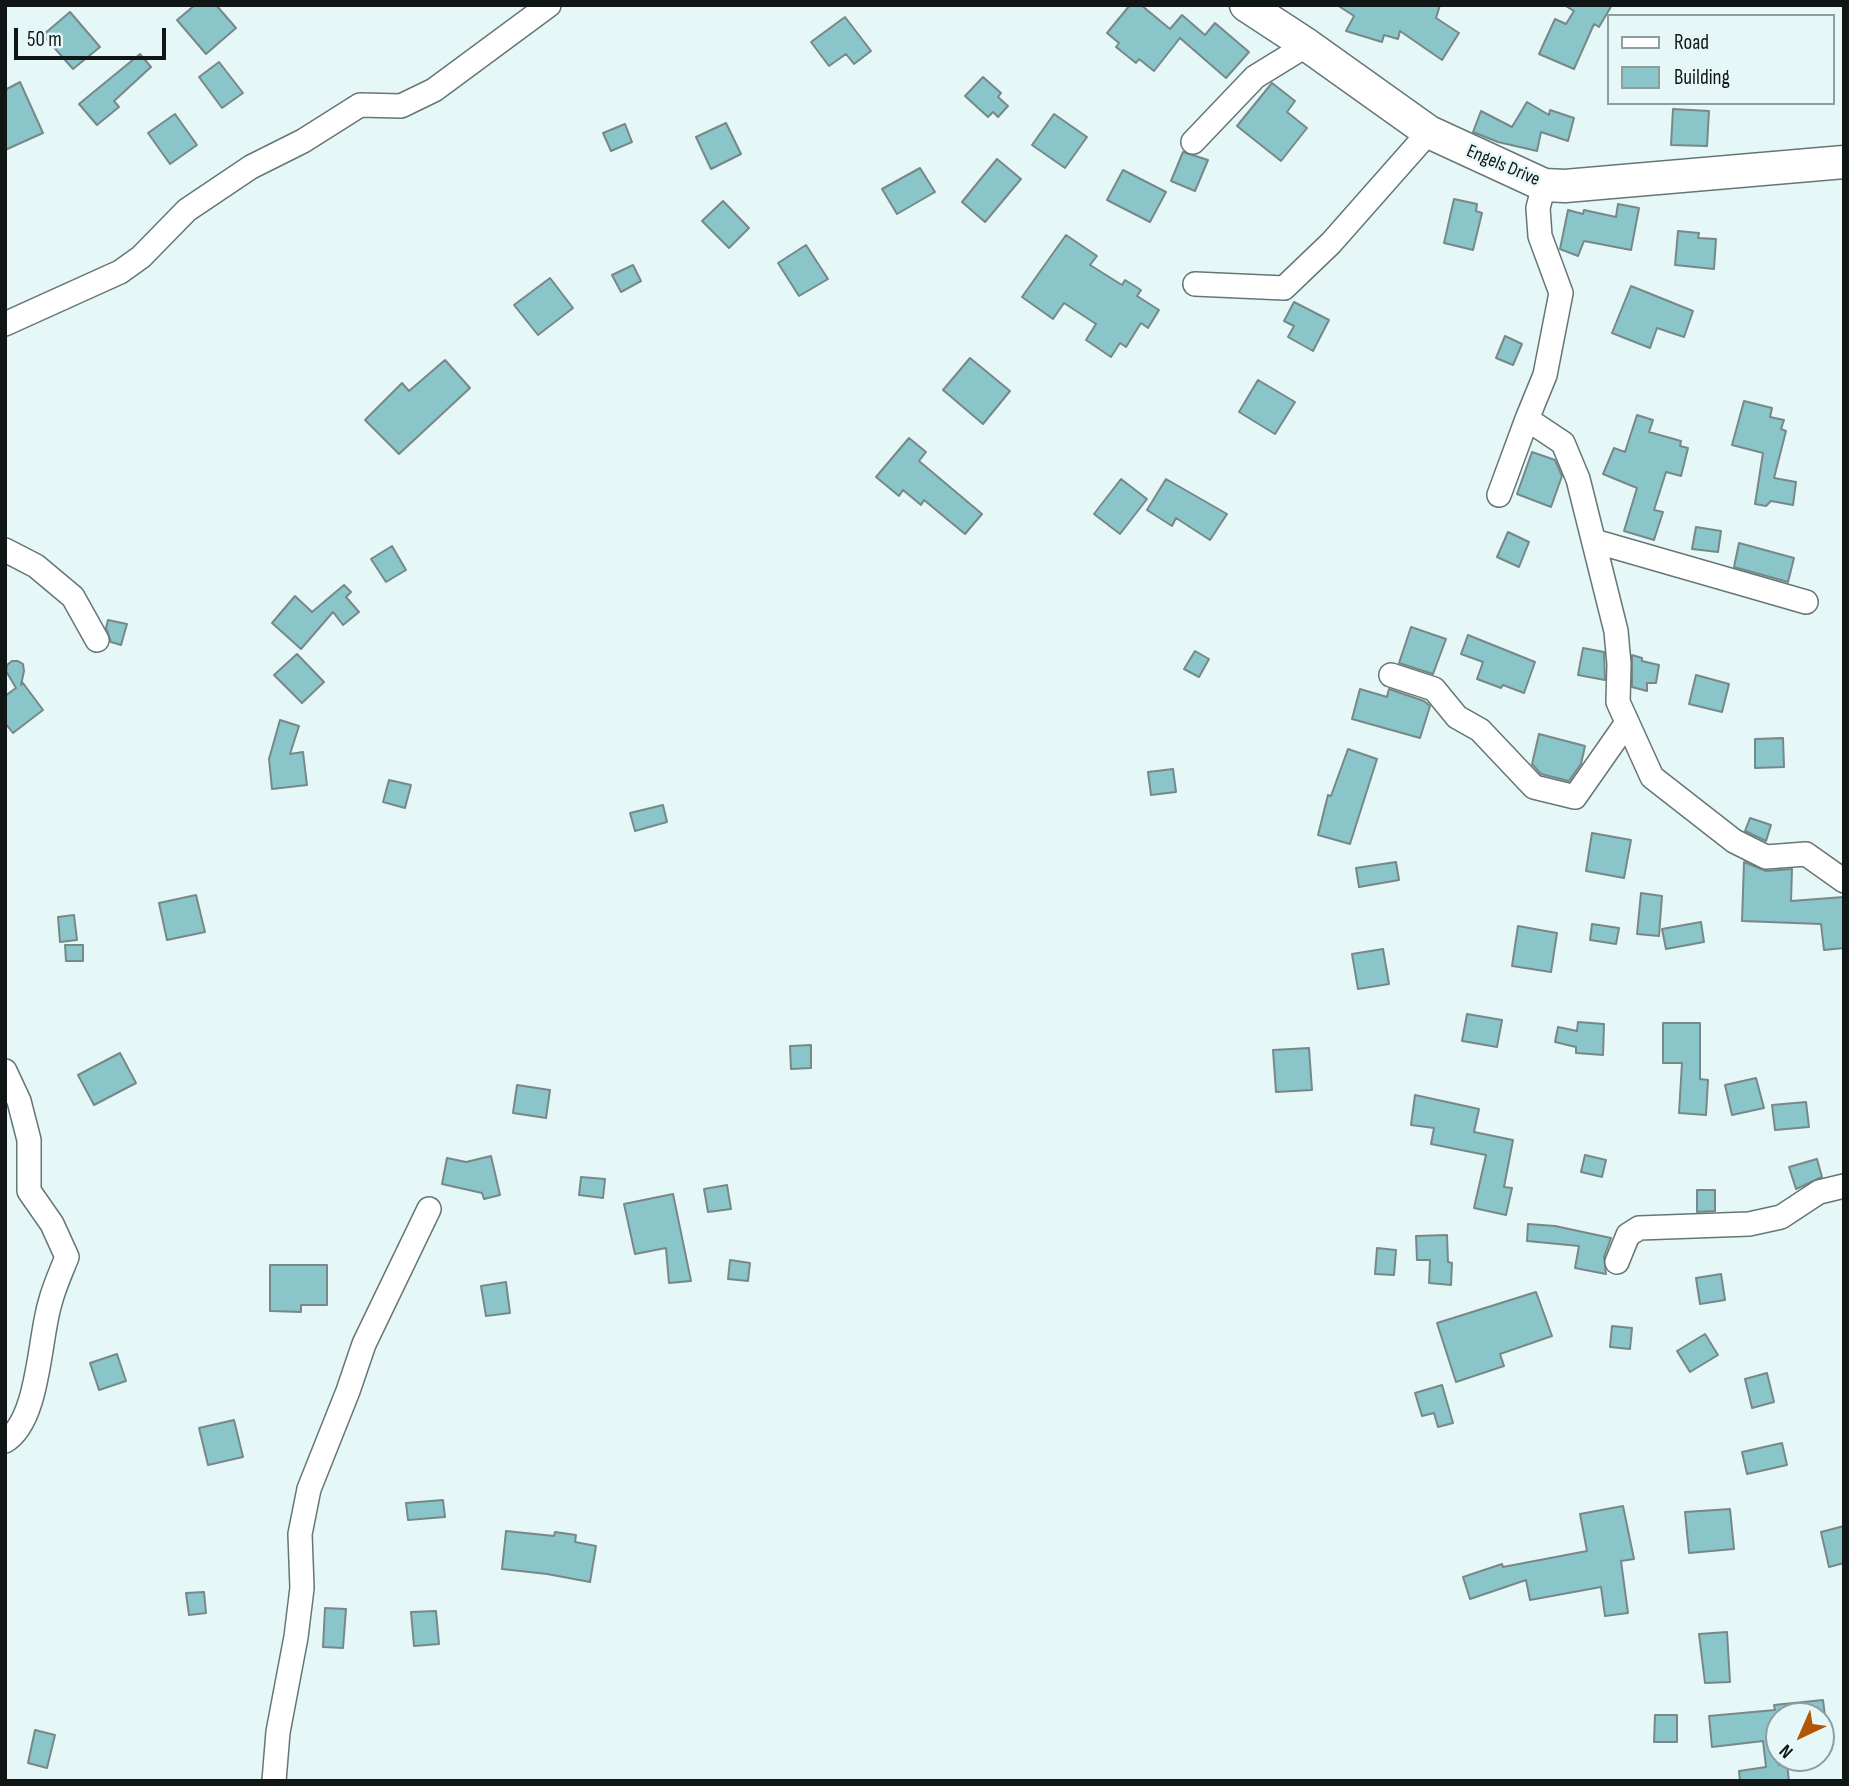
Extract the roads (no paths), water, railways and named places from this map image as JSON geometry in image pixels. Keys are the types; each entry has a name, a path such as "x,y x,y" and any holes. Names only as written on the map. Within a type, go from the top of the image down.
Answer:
{"street":[{"path":"5,324 120,272 141,257 187,210 251,167 303,141 360,105 401,106 434,90 549,5"},
{"name":"Engels Drive","path":"1246,5 1429,132 1544,185 1565,186 1844,162"},
{"path":"1193,142 1255,77 1307,45"},
{"path":"1195,284 1284,288 1331,243 1429,132"},
{"path":"1499,495 1545,375 1561,293 1540,236 1538,208 1544,185"},
{"path":"1527,419 1563,443 1578,479 1616,631 1618,702 1653,778 1734,841 1766,857 1806,855 1844,881"},
{"path":"1594,541 1806,602"},
{"path":"5,550 36,566 73,597 97,640"},
{"path":"1391,675 1434,689 1457,717 1480,730 1534,787 1575,797 1626,724"},
{"path":"5,1072 19,1101 29,1140 29,1191 52,1224 67,1257 49,1304 27,1412 13,1437 5,1441"},
{"path":"1617,1262 1628,1235 1639,1228 1749,1224 1781,1217 1819,1192 1844,1186"},
{"path":"274,1781 278,1732 296,1637 302,1588 300,1534 309,1489 364,1344 429,1209"}]}
